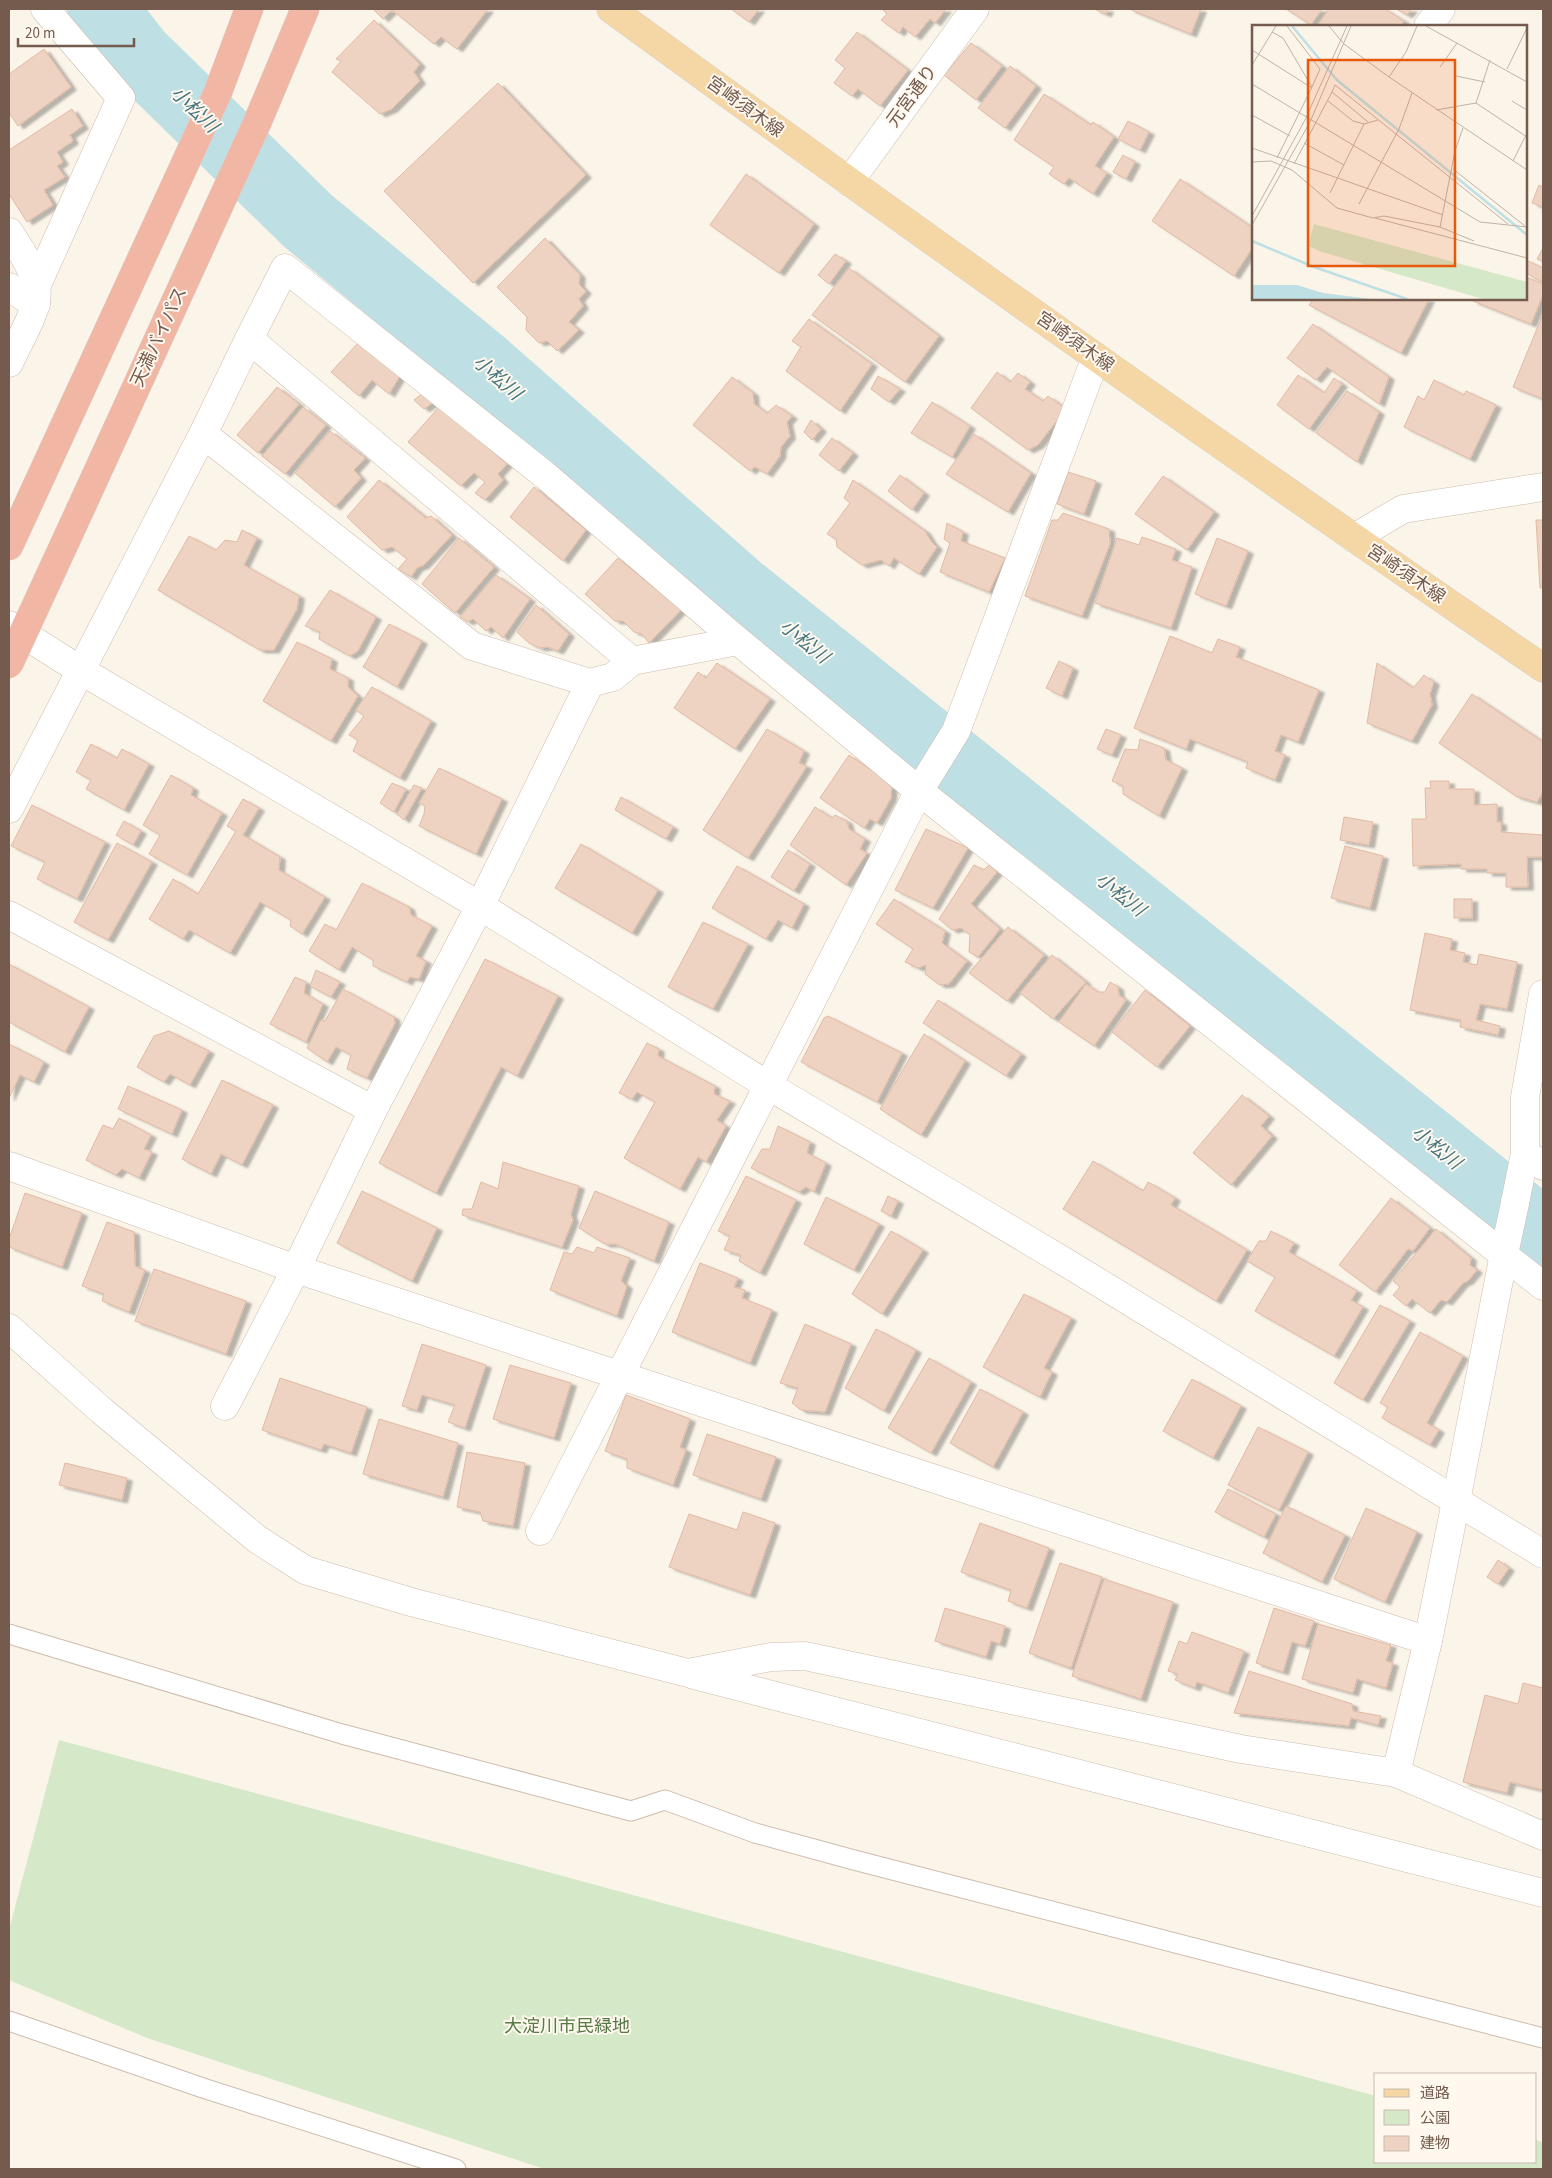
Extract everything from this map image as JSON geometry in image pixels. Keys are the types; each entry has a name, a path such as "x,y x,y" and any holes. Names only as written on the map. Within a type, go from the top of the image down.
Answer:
{"highway":[{"path":"9,546 218,92 250,9"},
{"name":"天満バイパス","path":"9,664 257,123 305,9"}],"main road":[{"name":"宮崎須木線","path":"611,9 849,182 1096,357 1543,668"}],"street":[{"path":"9,363 121,98 45,9"},
{"name":"元宮通り","path":"849,182 975,9"},
{"path":"1429,25 1441,9"},
{"path":"9,232 27,260 36,296"},
{"path":"9,809 203,434 285,268 546,476 738,641 919,791 1543,1286"},
{"path":"9,287 36,296"},
{"path":"249,339 632,661"},
{"path":"540,1531 919,791 956,731 1096,357"},
{"path":"203,434 472,646 590,683 613,677 632,661 738,641"},
{"path":"1354,538 1403,509 1543,487"},
{"path":"9,625 80,670 480,906 769,1086 1070,1265 1543,1554"},
{"path":"225,1406 296,1269 373,1110 480,906 590,683"},
{"path":"9,915 373,1110"},
{"path":"1396,1773 1428,1641 1515,1203 1534,1159 1525,1097 1543,994"},
{"path":"9,1166 296,1269 1428,1641"},
{"path":"9,1328 102,1411 249,1533 305,1570 411,1602 1543,1893"},
{"path":"688,1673 771,1657 805,1656 1241,1749 1396,1773 1543,1836"}],"lane":[{"path":"9,1634 342,1734 621,1809 631,1811 665,1800 755,1833 854,1860 1543,2038"},
{"path":"9,2021 203,2088 456,2169"}],"green space":[{"name":"大淀川市民緑地","path":"59,1740 1374,2095 1374,2163 1537,2163 1537,2140 1543,2142 1543,2169 544,2169 147,2038 9,1980 9,1930"}],"building":[{"path":"373,9 488,9 457,49 441,37 434,44 392,10 383,19"},
{"path":"731,9 759,9 749,22"},
{"path":"882,9 946,9 935,23 930,19 915,37 903,27 899,33 881,20 887,14"},
{"path":"1094,9 1108,9 1106,14"},
{"path":"1129,9 1201,9 1191,34"},
{"path":"1286,9 1322,9 1311,25"},
{"path":"1329,9 1385,9 1404,21 1402,25 1318,25"},
{"path":"1396,9 1412,9 1407,15"},
{"path":"374,20 420,64 414,72 420,81 392,109 380,114 332,72 341,61 336,59"},
{"path":"857,32 908,70 880,106 858,89 852,96 834,83 845,68 835,60"},
{"path":"971,43 1002,66 976,100 944,75"},
{"path":"44,49 71,87 18,126 9,113 9,74"},
{"path":"1010,66 1036,86 1005,128 978,108"},
{"path":"498,83 586,175 473,283 384,191"},
{"path":"1044,94 1091,125 1093,122 1114,137 1095,166 1107,173 1093,194 1069,178 1064,184 1049,174 1054,167 1014,140"},
{"path":"72,109 83,126 70,135 73,141 57,152 63,162 57,166 65,177 44,190 53,205 27,222 9,194 9,150"},
{"path":"1128,121 1149,132 1140,150 1118,139"},
{"path":"1123,155 1135,162 1126,179 1113,172"},
{"path":"746,174 814,224 779,273 710,225"},
{"path":"1180,179 1252,227 1252,249 1234,276 1152,221"},
{"path":"1539,185 1543,187 1543,207 1532,203"},
{"path":"545,238 580,275 579,284 586,291 579,299 583,306 569,322 579,330 557,351 547,341 539,343 526,330 527,317 497,287"},
{"path":"1543,248 1543,262 1537,259"},
{"path":"835,254 846,261 829,284 818,275"},
{"path":"1527,260 1543,268 1542,282 1527,274"},
{"path":"849,268 939,336 905,382 812,315"},
{"path":"1527,277 1543,284 1543,295 1531,324 1473,301 1527,300"},
{"path":"1312,300 1428,300 1401,353 1309,305"},
{"path":"1543,314 1543,399 1513,387"},
{"path":"809,319 872,364 840,411 786,371 801,347 792,341"},
{"path":"1313,324 1389,377 1379,404 1327,367 1316,380 1287,358"},
{"path":"359,342 400,376 389,394 372,380 359,396 331,372"},
{"path":"997,372 1010,382 1018,373 1030,382 1025,389 1043,401 1048,396 1066,409 1038,445 1028,450 971,408"},
{"path":"1298,375 1324,393 1334,378 1342,384 1309,429 1277,405"},
{"path":"878,376 900,389 889,402 871,389"},
{"path":"732,377 753,393 754,404 767,413 776,405 792,416 787,422 790,436 781,447 780,456 767,474 755,467 750,471 693,425"},
{"path":"1434,380 1464,395 1466,391 1496,405 1470,459 1404,427 1418,396 1424,400"},
{"path":"277,387 299,404 258,453 237,435"},
{"path":"1347,391 1379,412 1357,462 1316,433"},
{"path":"423,393 434,402 424,409 414,400"},
{"path":"932,402 970,426 952,457 911,433"},
{"path":"303,407 326,425 285,474 262,456"},
{"path":"439,407 507,464 498,474 503,480 485,500 475,493 485,482 474,473 461,486 408,442"},
{"path":"811,420 821,429 812,440 804,432"},
{"path":"330,431 365,458 354,470 361,478 335,507 295,473"},
{"path":"974,434 1031,473 1008,512 946,474"},
{"path":"832,438 853,453 839,471 819,455"},
{"path":"1068,472 1096,481 1084,514 1057,504"},
{"path":"900,475 924,493 912,510 888,491"},
{"path":"1163,476 1214,512 1187,550 1135,514"},
{"path":"379,480 426,518 431,516 452,535 424,565 417,568 411,577 398,569 407,559 392,547 382,550 347,517"},
{"path":"853,480 925,531 937,547 919,574 894,558 889,566 881,560 862,565 837,547 836,539 827,534 850,503 844,498"},
{"path":"534,487 586,530 563,561 510,517"},
{"path":"1063,513 1109,529 1110,544 1082,616 1025,596 1052,520 1058,520"},
{"path":"1536,520 1543,520 1543,588 1540,588"},
{"path":"947,523 963,532 961,541 1005,558 989,592 940,572 950,543 944,539"},
{"path":"242,530 257,538 244,565 299,596 297,609 274,650 260,650 158,590 189,536 216,550 225,540 237,542"},
{"path":"1142,537 1176,549 1172,560 1192,567 1171,628 1095,603 1117,538 1139,545"},
{"path":"459,538 494,567 455,613 422,584"},
{"path":"1217,538 1248,551 1226,606 1195,594"},
{"path":"618,558 681,610 649,643 642,634 634,632 623,621 615,621 585,594"},
{"path":"496,575 530,599 503,638 491,627 486,631 473,619 468,622 460,617"},
{"path":"330,590 376,617 358,651 350,656 319,639 320,632 305,626"},
{"path":"536,605 569,634 558,651 548,647 540,648 529,643 517,632"},
{"path":"389,624 422,641 397,687 363,667"},
{"path":"1170,636 1212,653 1218,639 1240,647 1236,657 1319,690 1298,742 1281,735 1275,751 1285,755 1275,780 1246,768 1248,762 1190,739 1186,749 1134,728"},
{"path":"297,642 332,659 330,669 348,678 348,687 358,696 331,741 263,701"},
{"path":"1059,661 1073,668 1062,696 1046,688"},
{"path":"717,663 770,699 735,749 674,708 698,672 706,678"},
{"path":"1377,663 1413,688 1424,675 1434,682 1430,694 1432,705 1412,741 1367,723"},
{"path":"372,687 431,721 400,778 353,751 358,740 349,735 364,716 356,710"},
{"path":"1472,694 1543,742 1543,792 1537,802 1516,796 1439,743"},
{"path":"767,729 804,751 799,763 807,766 748,858 703,830"},
{"path":"1106,729 1121,735 1112,755 1097,749"},
{"path":"1140,739 1164,748 1166,760 1182,768 1159,816 1123,794 1123,786 1112,781 1125,749 1138,750"},
{"path":"91,744 117,758 122,749 149,764 124,810 86,789 91,780 76,772"},
{"path":"849,755 892,784 891,798 877,823 870,819 864,828 820,798"},
{"path":"439,768 502,799 476,854 419,826 425,806 419,803"},
{"path":"171,775 193,788 191,795 222,813 187,875 149,854 160,835 143,825"},
{"path":"1430,781 1449,781 1449,789 1474,789 1474,805 1497,804 1497,822 1501,822 1501,832 1543,835 1543,857 1527,857 1528,887 1506,887 1506,873 1487,873 1487,869 1461,869 1461,864 1413,866 1412,819 1426,819 1425,788 1431,788"},
{"path":"392,783 406,789 394,812 380,803"},
{"path":"414,785 422,788 404,820 397,814"},
{"path":"621,797 673,827 666,839 615,810"},
{"path":"243,799 259,808 243,835 280,857 279,870 325,897 302,934 290,926 291,920 260,902 230,953 189,930 183,939 149,919 173,879 198,894 236,831 227,826"},
{"path":"32,805 105,842 77,899 37,879 45,862 11,846"},
{"path":"815,807 832,818 835,815 847,821 849,829 865,839 860,849 867,853 846,885 790,845"},
{"path":"1344,817 1373,822 1369,845 1340,840"},
{"path":"124,821 141,831 133,845 116,835"},
{"path":"926,829 968,848 933,908 895,890"},
{"path":"117,843 152,862 108,940 74,922"},
{"path":"581,844 658,890 632,933 555,888"},
{"path":"1345,846 1383,856 1370,908 1331,898"},
{"path":"788,850 810,864 794,891 771,877"},
{"path":"974,865 984,870 989,865 997,872 971,904 1000,929 978,957 969,952 970,935 961,928 952,930 939,919"},
{"path":"737,866 804,904 792,928 778,920 766,939 712,908"},
{"path":"362,883 409,907 411,915 432,926 416,956 426,961 419,979 410,977 407,982 373,966 373,960 352,947 339,970 309,951 325,924 336,930"},
{"path":"894,899 945,931 942,943 967,961 949,984 940,985 925,974 926,965 918,968 905,962 913,949 876,924"},
{"path":"1454,899 1472,899 1472,918 1454,918"},
{"path":"703,922 748,944 713,1009 668,987"},
{"path":"1008,927 1044,955 1007,1001 969,973"},
{"path":"1425,933 1452,939 1450,950 1465,953 1463,962 1477,965 1479,954 1517,962 1507,1009 1480,1004 1476,1020 1500,1026 1498,1035 1460,1027 1461,1020 1410,1010"},
{"path":"1052,955 1086,982 1053,1019 1020,993"},
{"path":"485,959 558,996 517,1076 501,1067 436,1193 379,1163"},
{"path":"9,964 89,1007 65,1052 9,1022"},
{"path":"316,970 340,982 331,997 310,986"},
{"path":"295,977 306,982 304,993 323,1004 306,1042 270,1024"},
{"path":"1110,982 1118,987 1119,995 1126,1000 1094,1046 1059,1022 1086,984 1098,992 1105,992"},
{"path":"343,989 394,1017 395,1023 367,1078 347,1069 351,1055 336,1047 327,1062 307,1048 321,1020 325,1021"},
{"path":"1145,990 1190,1026 1157,1067 1112,1032"},
{"path":"938,1000 1021,1054 1006,1076 923,1023"},
{"path":"828,1016 902,1053 877,1102 801,1062 824,1018"},
{"path":"169,1031 209,1051 190,1085 170,1074 164,1082 137,1067 154,1036"},
{"path":"924,1034 965,1061 921,1135 880,1109"},
{"path":"647,1043 659,1049 658,1056 715,1086 714,1094 730,1101 717,1120 726,1126 706,1162 698,1157 680,1189 624,1158 655,1102 637,1092 632,1099 619,1093"},
{"path":"9,1044 44,1062 34,1082 20,1075 9,1098"},
{"path":"222,1080 273,1105 242,1165 221,1154 211,1174 182,1159"},
{"path":"128,1086 182,1110 172,1134 118,1109"},
{"path":"1242,1095 1269,1116 1261,1126 1272,1136 1231,1185 1193,1153"},
{"path":"119,1118 151,1135 144,1149 152,1152 139,1178 122,1169 116,1175 86,1160 103,1125 113,1129"},
{"path":"778,1126 810,1142 807,1153 826,1163 814,1192 806,1187 799,1192 751,1168 762,1149 770,1149"},
{"path":"1093,1161 1143,1191 1148,1182 1175,1198 1171,1205 1247,1250 1216,1301 1063,1209"},
{"path":"503,1162 579,1186 571,1214 573,1220 562,1247 462,1215 463,1209 472,1209 481,1182 498,1189"},
{"path":"746,1176 796,1200 760,1273 739,1261 741,1255 724,1250 730,1236 718,1231"},
{"path":"362,1191 437,1228 412,1281 337,1243"},
{"path":"595,1191 669,1222 654,1261 615,1244 605,1244 579,1228"},
{"path":"25,1193 82,1213 62,1267 9,1247 9,1239"},
{"path":"888,1196 898,1201 891,1216 881,1211"},
{"path":"826,1197 879,1224 854,1270 804,1244"},
{"path":"1391,1198 1430,1228 1413,1251 1408,1249 1375,1292 1339,1265"},
{"path":"107,1222 134,1232 135,1266 145,1270 129,1312 102,1301 104,1294 82,1286"},
{"path":"1436,1229 1471,1258 1470,1265 1477,1270 1447,1302 1441,1300 1430,1313 1412,1299 1406,1306 1393,1295 1400,1287 1393,1281"},
{"path":"891,1231 923,1250 882,1314 852,1294"},
{"path":"1271,1231 1294,1243 1289,1252 1357,1291 1351,1300 1363,1307 1334,1356 1255,1311 1275,1277 1247,1261 1259,1241 1266,1241"},
{"path":"577,1247 594,1253 597,1247 630,1258 621,1281 627,1286 617,1316 550,1290 564,1252 572,1254"},
{"path":"700,1263 738,1278 734,1287 745,1290 742,1298 772,1310 750,1363 672,1332"},
{"path":"154,1269 246,1301 226,1354 135,1321"},
{"path":"1024,1294 1071,1318 1044,1368 1052,1372 1040,1397 983,1367"},
{"path":"1380,1305 1410,1321 1363,1400 1334,1383"},
{"path":"805,1324 851,1344 825,1412 801,1410 792,1403 798,1388 780,1383"},
{"path":"876,1329 916,1350 884,1411 845,1388"},
{"path":"1420,1332 1463,1356 1427,1423 1439,1430 1430,1445 1382,1418 1388,1407 1380,1403"},
{"path":"422,1344 486,1365 465,1428 448,1422 455,1405 422,1395 417,1410 402,1406"},
{"path":"929,1358 971,1382 931,1453 888,1428"},
{"path":"510,1365 571,1383 554,1438 493,1419"},
{"path":"280,1378 367,1407 351,1453 324,1444 321,1450 262,1430"},
{"path":"1192,1379 1241,1406 1213,1458 1163,1431"},
{"path":"980,1389 1023,1412 993,1467 950,1443"},
{"path":"626,1395 690,1419 680,1447 686,1450 673,1485 627,1468 627,1459 605,1451"},
{"path":"379,1419 458,1443 443,1497 363,1474"},
{"path":"1258,1427 1308,1452 1279,1510 1228,1485"},
{"path":"707,1434 776,1457 761,1499 693,1475"},
{"path":"467,1452 525,1463 513,1526 483,1521 480,1512 457,1507"},
{"path":"65,1463 127,1478 122,1500 59,1485"},
{"path":"1228,1489 1276,1514 1264,1537 1215,1512"},
{"path":"1286,1506 1345,1535 1322,1582 1263,1553"},
{"path":"1366,1508 1417,1532 1385,1602 1334,1579"},
{"path":"743,1512 775,1523 750,1595 669,1567 689,1514 737,1530"},
{"path":"980,1523 1049,1548 1027,1608 1008,1601 1011,1590 961,1572"},
{"path":"1498,1560 1509,1568 1498,1584 1487,1577"},
{"path":"1060,1563 1102,1577 1071,1668 1029,1653"},
{"path":"1104,1579 1173,1602 1141,1699 1072,1676"},
{"path":"945,1608 1005,1626 1000,1644 991,1641 986,1657 935,1641"},
{"path":"1274,1608 1314,1621 1305,1646 1292,1642 1283,1672 1256,1663"},
{"path":"1318,1624 1391,1645 1386,1661 1393,1663 1386,1688 1357,1679 1353,1693 1302,1679"},
{"path":"1192,1632 1244,1651 1228,1693 1197,1682 1195,1688 1175,1680 1178,1674 1168,1671 1179,1641 1187,1644"},
{"path":"1249,1671 1352,1704 1353,1711 1381,1716 1378,1725 1351,1718 1349,1726 1234,1713"},
{"path":"1523,1683 1543,1688 1543,1790 1510,1782 1507,1793 1463,1782 1485,1695 1518,1704"}],"waterway":[{"name":"小松川","path":"102,9 138,55 308,221 483,365 739,590 1543,1234"}]}
